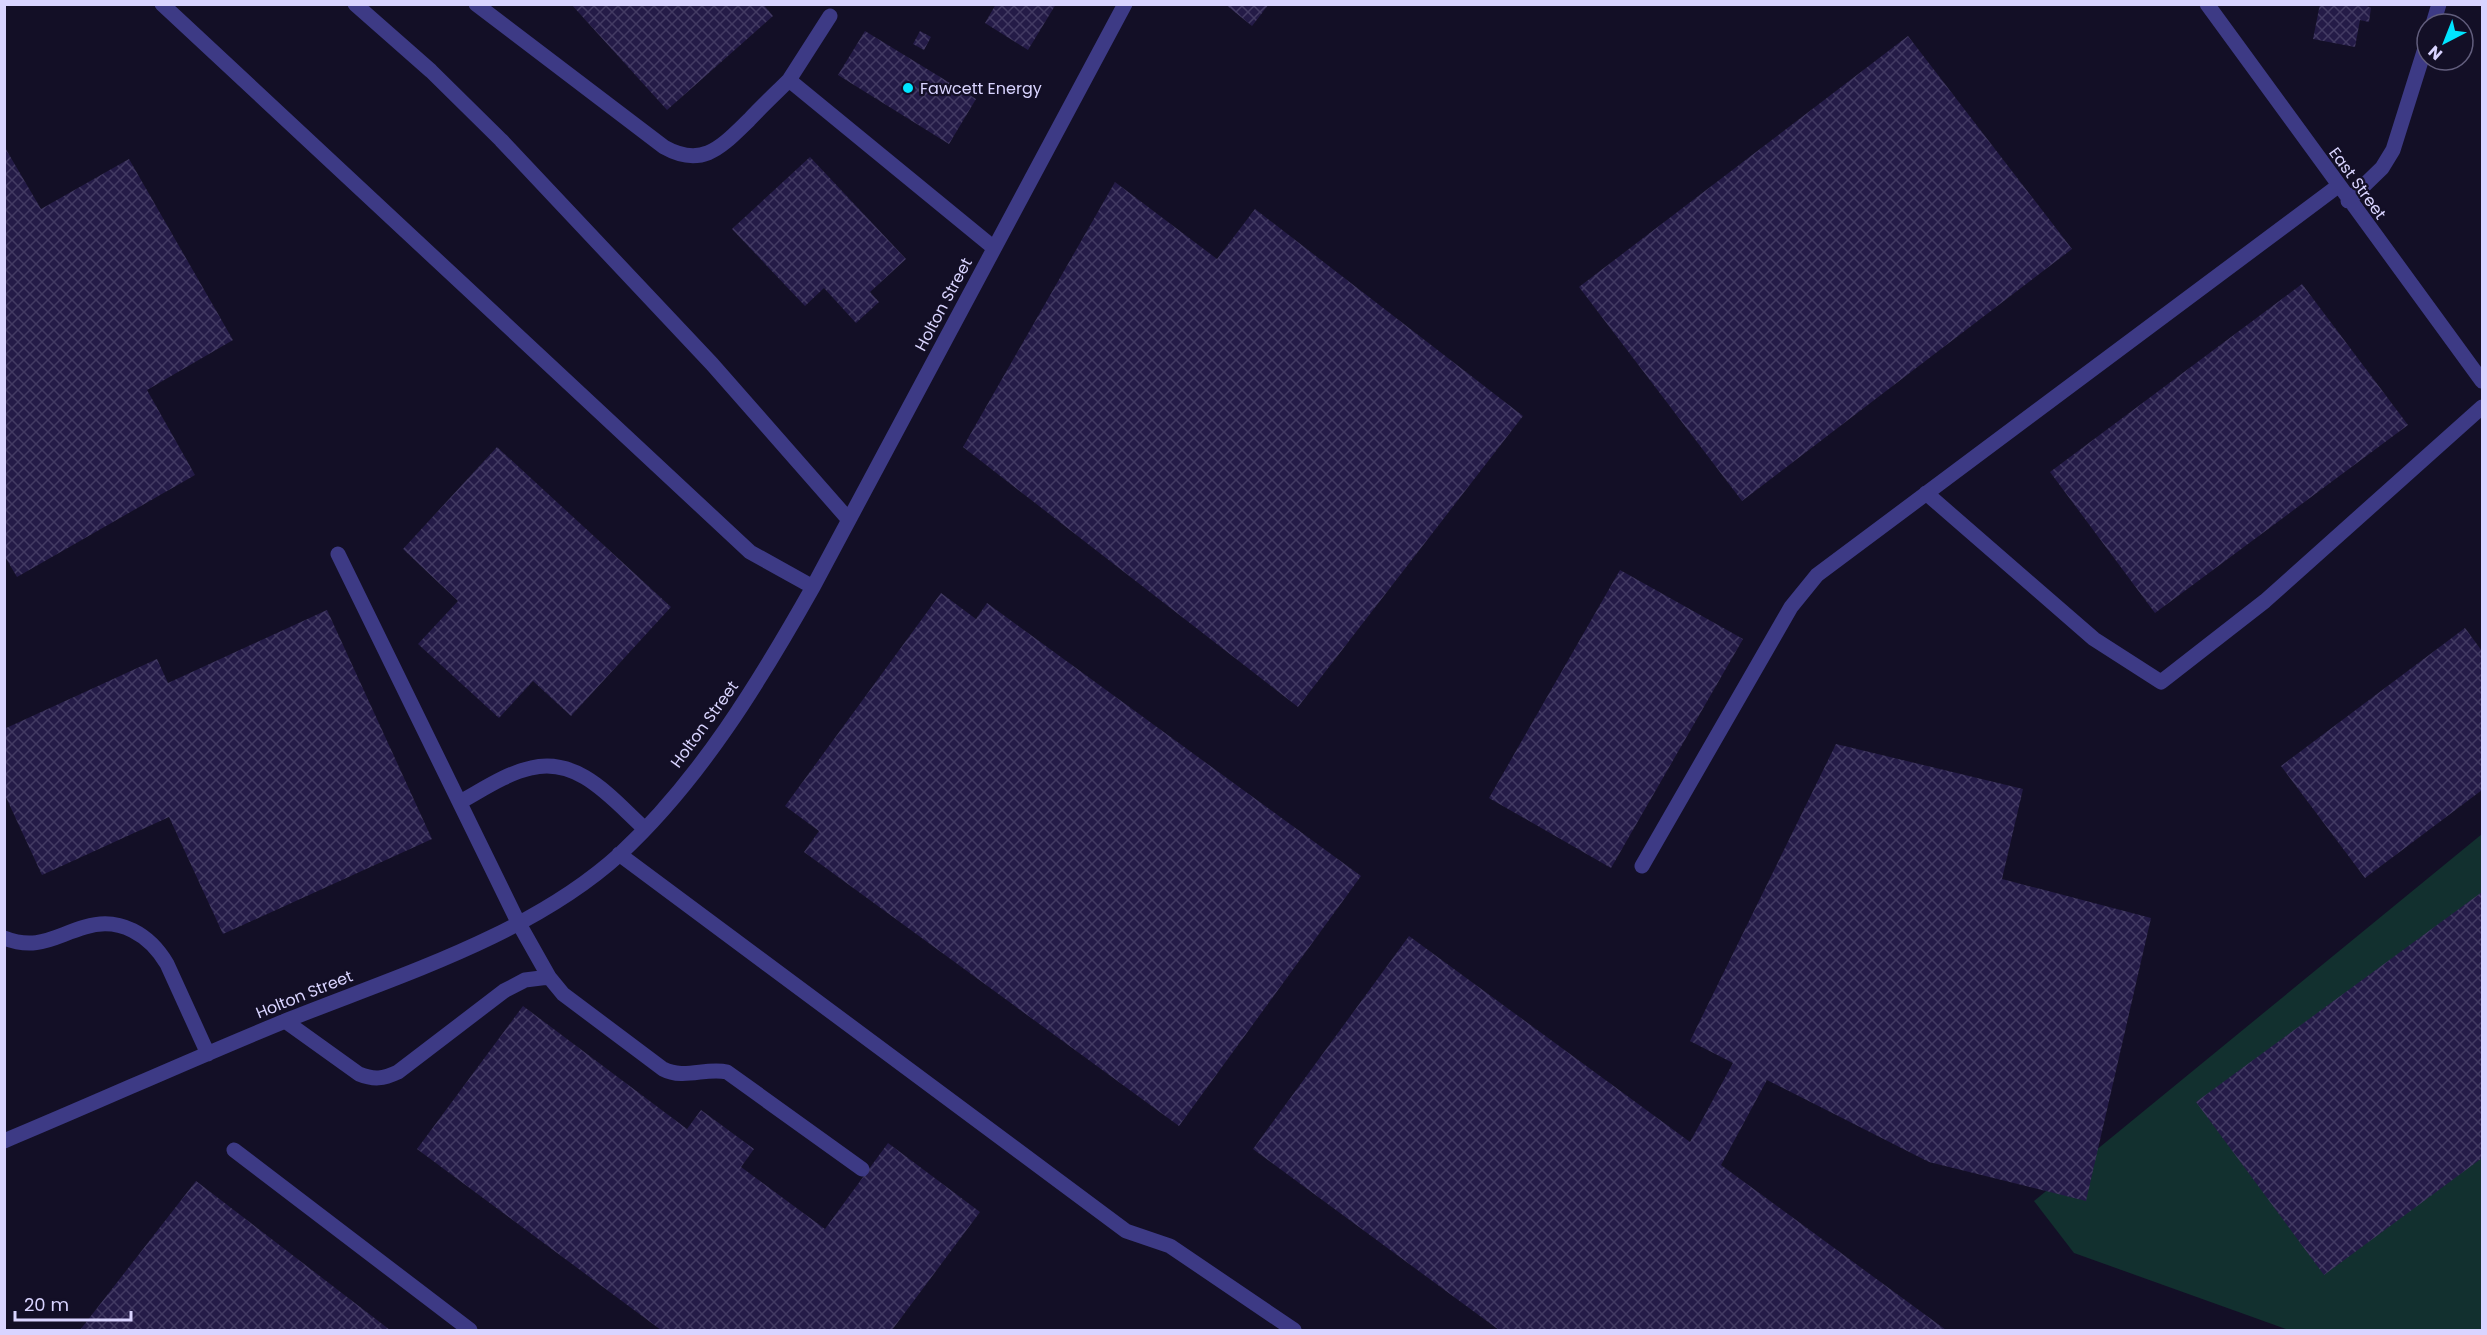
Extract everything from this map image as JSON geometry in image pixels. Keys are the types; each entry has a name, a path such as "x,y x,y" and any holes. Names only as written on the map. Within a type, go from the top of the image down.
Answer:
{"street":[{"path":"162,4 750,552 813,587"},
{"path":"355,4 431,72 501,140 712,364 849,520"},
{"path":"476,4 664,147 679,154 695,156 718,148 789,80 830,16"},
{"name":"Holton Street","path":"4,1141 285,1021 465,948 562,898 619,854 691,774 777,651 1125,4"},
{"name":"East Street","path":"2207,4 2337,186 2482,381"},
{"path":"2348,201 2382,168 2392,150 2417,72"},
{"path":"789,80 994,248"},
{"path":"1642,866 1798,596 1828,566 2337,186"},
{"path":"1926,493 2094,639 2161,682 2265,602 2482,407"},
{"path":"338,554 518,922 549,977 563,994 663,1069 676,1074 714,1070 727,1072 862,1169"},
{"path":"460,802 530,768 557,766 583,775 644,828"},
{"path":"619,854 1126,1231 1170,1246 1294,1330"},
{"path":"4,938 20,942 47,942 75,930 101,923 128,928 141,934 160,952 167,964 208,1054"},
{"path":"285,1021 359,1074 371,1079 384,1078 398,1072 504,992 525,981 549,977"},
{"path":"234,1150 470,1330"}],"green space":[{"path":"2482,834 2482,1330 2289,1330 2074,1253 2034,1201"}],"building":[{"path":"571,4 763,4 773,16 667,110"},
{"path":"996,4 1056,4 1028,50 985,23"},
{"path":"1225,4 1269,4 1252,26"},
{"path":"2320,4 2363,4 2371,8 2369,22 2360,20 2355,47 2313,39"},
{"path":"865,31 976,99 949,144 838,75"},
{"path":"920,31 931,37 924,50 913,44"},
{"path":"1908,36 2072,249 1742,501 1579,287"},
{"path":"4,146 41,209 129,159 233,340 147,390 195,475 17,577 4,555"},
{"path":"810,157 906,259 870,292 879,302 856,323 824,288 805,306 732,229"},
{"path":"1115,182 1217,259 1255,209 1523,416 1298,707 963,447"},
{"path":"2302,284 2408,425 2155,613 2050,472"},
{"path":"497,447 671,607 571,716 533,681 499,718 418,644 458,601 403,549"},
{"path":"1620,570 1743,639 1611,868 1489,798"},
{"path":"941,593 976,619 987,603 1361,876 1179,1126 804,852 819,831 785,806"},
{"path":"327,610 432,839 223,934 169,817 42,875 4,793 4,729 157,659 168,683"},
{"path":"2465,628 2482,651 2482,790 2365,878 2281,766"},
{"path":"1836,744 2023,789 2002,879 2151,918 2086,1201 1929,1162 1767,1080 1721,1165 1946,1330 1499,1330 1253,1149 1409,936 1690,1142 1733,1063 1690,1041"},
{"path":"2482,892 2482,1158 2324,1275 2196,1102"},
{"path":"523,1006 687,1129 701,1110 754,1149 741,1167 825,1229 888,1143 980,1212 892,1330 661,1330 417,1149"},
{"path":"196,1181 390,1330 80,1330"}],"place":[{"name":"Fawcett Energy","path":"908,88"}]}
